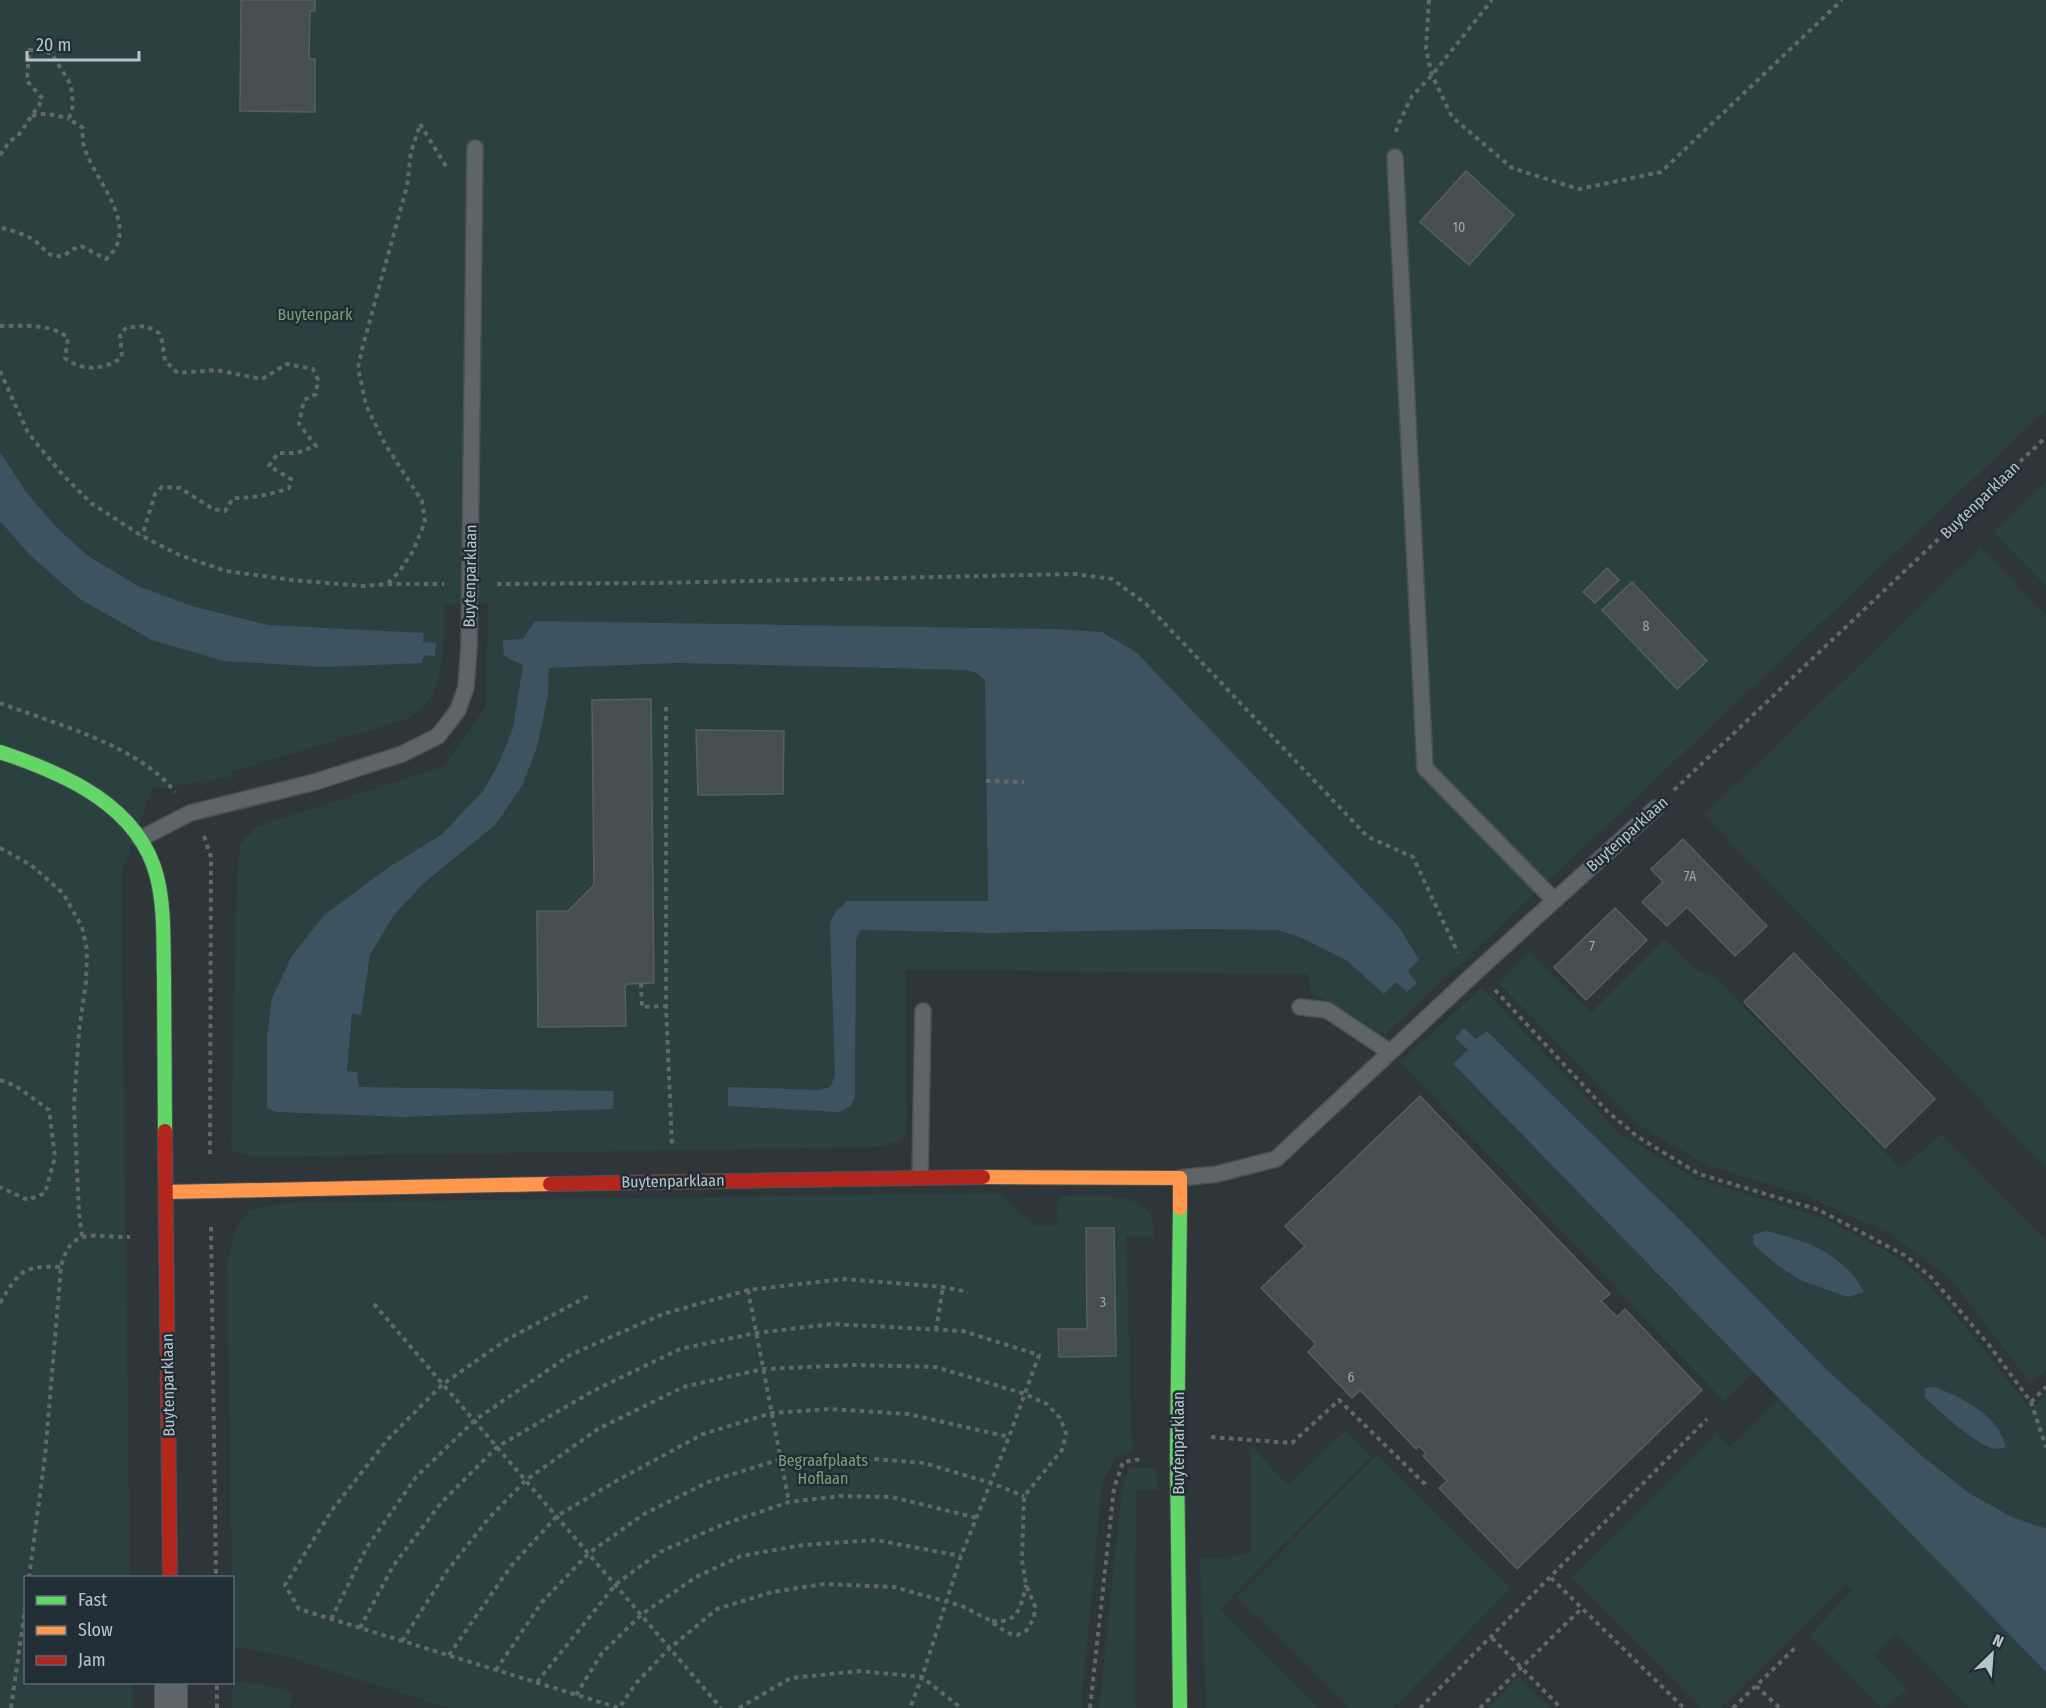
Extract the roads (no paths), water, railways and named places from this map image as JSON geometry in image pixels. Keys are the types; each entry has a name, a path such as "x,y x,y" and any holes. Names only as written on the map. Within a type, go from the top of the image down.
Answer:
{"street":[{"name":"Buytenparklaan","path":"0,752 54,773 102,799 120,814 140,839 153,864 163,909 170,1576"},
{"name":"Buytenparklaan","path":"166,1192 673,1180 920,1177 1180,1178 1177,1456 1180,1708"},
{"path":"171,1684 171,1708"}],"lane":[{"name":"Buytenparklaan","path":"140,839 190,813 315,782 402,754 438,735 458,710 466,687 469,647 475,148"},
{"path":"1395,157 1425,768 1554,900"},
{"name":"Buytenparklaan","path":"1180,1178 1217,1174 1276,1160 1656,807"},
{"path":"1300,1007 1326,1010 1390,1052"},
{"path":"920,1177 923,1011"}],"water":[{"path":"0,452 26,492 57,528 88,556 138,586 192,606 268,625 424,633 423,642 436,643 435,656 424,655 422,663 324,667 224,661 152,640 80,599 30,555 0,521"},
{"path":"535,621 1058,629 1102,632 1136,652 1400,928 1419,960 1408,971 1417,983 1407,992 1396,982 1384,994 1346,960 1302,938 1278,930 1198,929 991,933 861,930 856,939 855,1097 851,1106 839,1112 728,1106 728,1087 819,1090 830,1087 835,1076 830,923 836,911 847,901 988,901 985,681 977,673 966,670 677,663 549,668 548,695 537,747 523,784 496,824 423,884 394,915 370,955 361,1015 352,1014 347,1071 357,1072 359,1087 614,1091 613,1109 403,1117 277,1112 267,1108 267,1038 272,998 292,956 324,915 389,867 441,835 483,791 499,763 513,728 523,665 504,656 503,640 523,639"},
{"path":"1464,1028 1476,1039 1487,1031 1682,1222 1827,1370 1922,1456 1969,1493 2012,1517 2046,1528 2046,1672 1453,1064 1468,1050 1455,1038"},
{"path":"1766,1231 1809,1244 1835,1258 1846,1267 1864,1292 1848,1297 1802,1281 1777,1265 1754,1245 1753,1235"},
{"path":"1935,1387 1978,1409 1995,1426 2006,1447 1996,1449 1988,1447 1948,1419 1925,1397 1925,1388"}],"park label":[{"name":"Buytenpark","path":"315,314"},
{"name":"Begraafplaats Hoflaan","path":"823,1469"}]}
